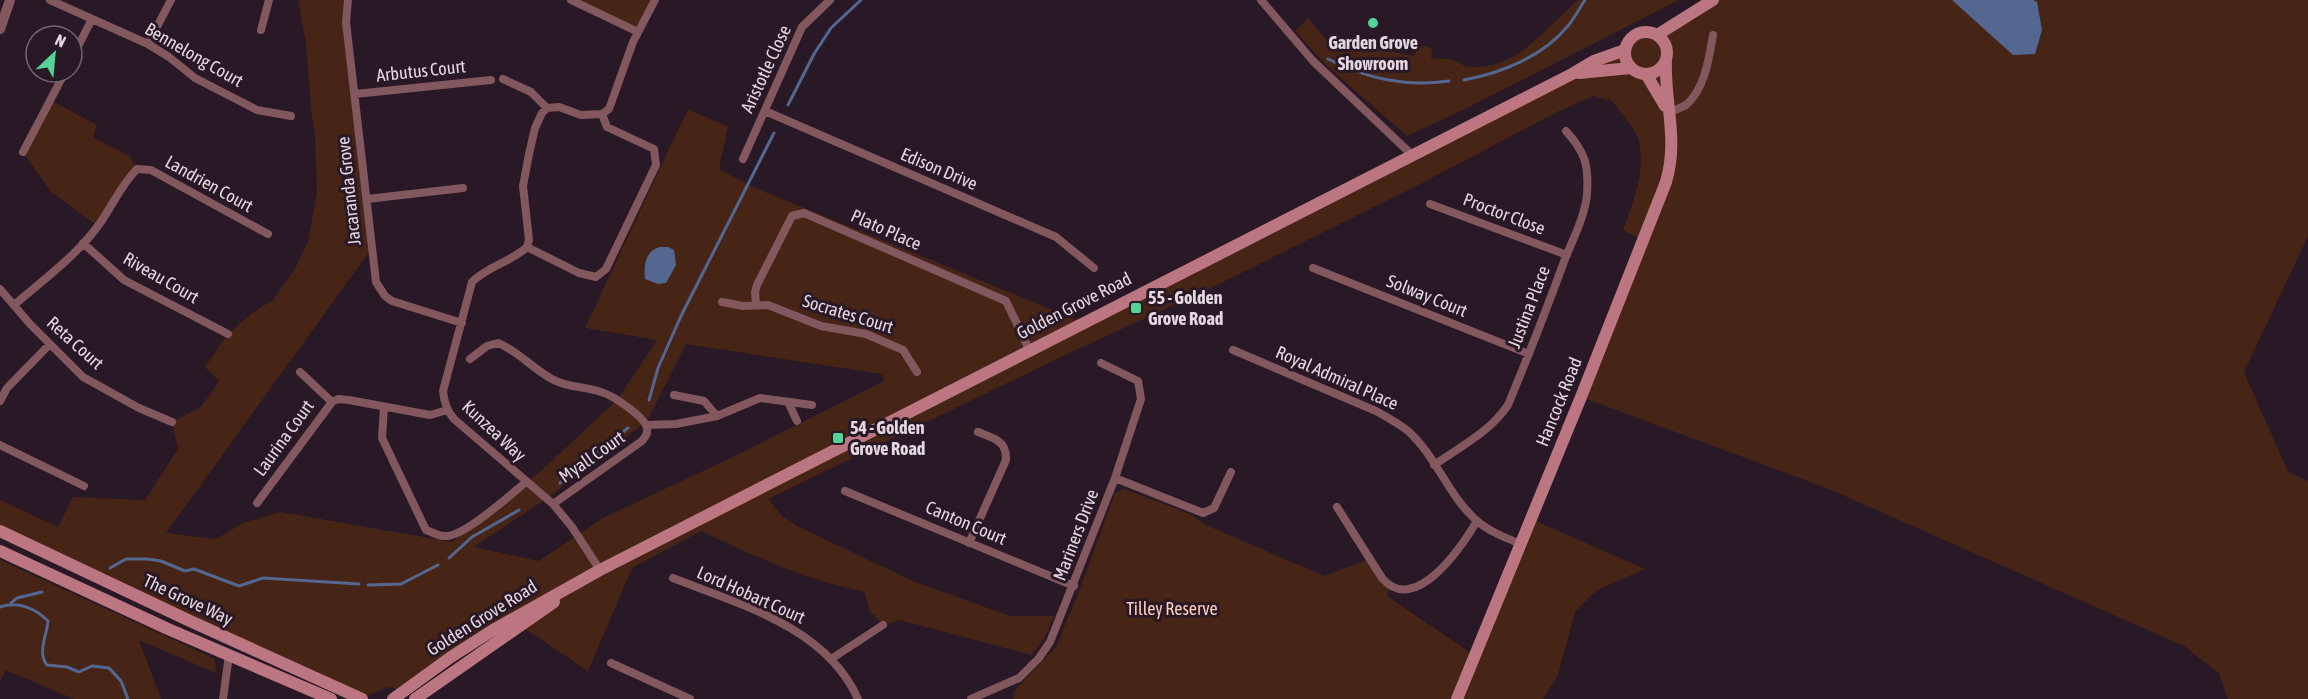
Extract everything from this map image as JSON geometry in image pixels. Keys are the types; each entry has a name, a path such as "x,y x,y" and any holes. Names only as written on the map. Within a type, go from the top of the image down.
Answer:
{"main road":[{"path":"1657,34 1713,0"},
{"path":"1667,54 1662,39 1657,34 1644,31 1637,33 1627,43 1625,50 1625,56 1631,68 1646,74 1658,70 1667,54 1675,35 1701,9"},
{"name":"Golden Grove Road","path":"393,699 493,630 597,571 1594,61 1625,50"},
{"name":"Hancock Road","path":"1457,699 1666,182 1673,147 1665,84 1667,54"},
{"name":"Golden Grove Road","path":"1572,74 1631,68"},
{"name":"Hancock Road","path":"1646,74 1668,112"},
{"name":"The Grove Way","path":"0,531 362,699"},
{"name":"The Grove Way","path":"0,551 331,699"},
{"name":"Golden Grove Road","path":"415,699 597,571"},
{"path":"258,668 316,699"},
{"path":"433,699 454,673"}],"street":[{"path":"0,29 10,0"},
{"name":"Bennelong Court","path":"50,0 148,44 195,78 257,110 291,116"},
{"path":"148,44 171,0"},
{"path":"261,30 269,0"},
{"name":"Jacaranda Grove","path":"348,0 346,22 376,282 392,301 462,323"},
{"path":"602,114 607,127 654,149 656,165 606,269 596,277 579,273 527,247 529,240 524,186 535,128 547,108 560,107 581,115 602,114 609,108 638,32 655,0"},
{"name":"Aristotle Close","path":"743,159 802,27 830,0"},
{"path":"1261,0 1313,61 1411,154"},
{"path":"575,1 638,32"},
{"path":"84,35 92,19"},
{"path":"1668,112 1685,106 1695,95 1709,58 1713,35"},
{"path":"503,79 531,92 547,108"},
{"name":"Arbutus Court","path":"355,94 491,80"},
{"path":"23,152 58,84"},
{"name":"Edison Drive","path":"765,111 1056,237 1094,268"},
{"name":"Justina Place","path":"1434,465 1492,426 1501,416 1508,405 1529,354 1584,210 1587,186 1585,159 1581,147 1566,131"},
{"name":"Landrien Court","path":"14,305 72,255 98,226 126,180 137,169 151,170 268,234"},
{"path":"367,199 464,188"},
{"name":"Proctor Close","path":"1430,204 1567,255"},
{"name":"Plato Place","path":"756,305 757,285 787,223 792,216 804,213 1006,301 1029,349"},
{"name":"Riveau Court","path":"82,243 124,279 228,334"},
{"name":"Kunzea Way","path":"527,247 514,257 481,273 472,282 443,391 447,410 454,419 554,504 572,527 597,571"},
{"name":"Solway Court","path":"1313,268 1529,354"},
{"name":"Reta Court","path":"0,289 83,377 140,408 172,422"},
{"name":"Socrates Court","path":"722,302 743,306 772,306 821,326 869,335 903,350 917,372"},
{"name":"Myall Court","path":"470,359 487,346 498,343 564,385 605,393 639,416 647,425 647,435 642,441 554,504"},
{"path":"0,401 8,388 50,344"},
{"name":"Royal Admiral Place","path":"1233,350 1376,411 1408,431 1457,499 1477,521 1521,544"},
{"name":"Mariners Drive","path":"971,699 1019,678 1039,658 1050,642 1074,586 1115,478 1141,399 1138,381 1101,363"},
{"path":"300,372 332,402"},
{"path":"674,395 704,401 717,416"},
{"path":"647,425 676,424 717,416 760,398 812,405"},
{"name":"Laurina Court","path":"257,503 332,402 338,399 430,415 447,410"},
{"path":"788,402 797,422"},
{"path":"384,407 382,438 426,530 445,537 457,533 473,524 526,482"},
{"path":"969,543 1006,460 1006,451 1002,443 978,432"},
{"path":"0,445 84,486"},
{"path":"1115,478 1203,513 1214,508 1231,472"},
{"name":"Canton Court","path":"845,491 1074,586"},
{"path":"1337,507 1382,578 1389,587 1396,588 1416,586 1436,574 1458,551 1477,521"},
{"name":"Lord Hobart Court","path":"673,578 778,621 808,639 845,674 858,699"},
{"path":"831,659 883,625"},
{"path":"223,699 229,655"},
{"path":"612,663 690,699"}],"green space":[{"path":"298,0 346,0 372,248 166,533 216,539 243,523 281,512 452,542 543,469 617,400 657,340 585,328 688,109 728,127 719,169 753,187 1082,322 1665,27 1713,0 2308,0 2308,236 2244,372 2288,472 2308,481 2308,699 2228,699 2219,673 2184,646 1829,489 1581,397 1643,240 1623,230 1635,197 1640,174 1638,139 1612,101 1593,96 1557,112 1420,184 1221,283 1063,356 768,499 782,516 799,527 915,582 1010,616 1054,616 1044,639 1031,655 900,620 883,625 870,611 864,591 801,574 701,531 632,568 588,671 521,626 584,580 405,690 387,687 363,698 0,532 0,500 58,527 73,497 145,500 178,449 172,422 201,407 219,381 205,367 228,334 252,313 273,300 295,269 308,241 317,193 315,137 306,43","holes":["686,344 882,374 884,381 735,456 603,518 539,561 474,547 546,499 647,421"]},
{"path":"571,0 655,0 638,32"},
{"path":"1578,0 1679,0 1407,136 1327,66 1295,31 1308,18 1326,39 1414,56 1417,45 1432,48 1431,58 1452,60 1468,67 1488,66 1518,54 1543,34"},
{"path":"50,100 97,125 93,138 129,156 137,169 98,226 51,192 23,152"},
{"name":"Tilley Reserve","path":"1124,489 1190,514 1206,525 1324,576 1369,559 1390,587 1387,596 1474,655 1531,519 1645,569 1597,590 1575,612 1558,675 1543,699 1013,699 1014,691 1056,647 1115,493"},
{"path":"0,560 215,659 216,673 139,640 161,699 74,699 6,670 0,682"}],"water":[{"path":"1952,0 2033,0 2037,2 2042,30 2035,54 2013,55"},
{"path":"660,247 674,250 676,265 666,283 658,284 645,279 645,269 648,255"}],"waterway":[{"path":"788,105 814,54 831,28 861,0"},
{"path":"1464,80 1506,68 1546,47 1567,27 1585,0"},
{"path":"1328,59 1358,72 1387,80 1417,83 1449,81"},
{"path":"649,400 658,368 681,316 774,133"},
{"path":"593,456 628,428"},
{"path":"560,483 574,469"},
{"path":"449,558 472,537 519,510"},
{"path":"110,568 126,559 147,559 161,561 185,571 194,569 239,586 263,578 359,584"},
{"path":"368,585 401,584 438,565"},
{"path":"11,603 17,598 42,592"},
{"path":"0,607 20,605 38,612 48,621 43,649 47,665 67,667 79,672 92,666 109,668 121,681 128,699"}],"place":[{"name":"Garden Grove Showroom","path":"1373,23"},
{"name":"55 - Golden Grove Road","path":"1136,308"},
{"name":"54 - Golden Grove Road","path":"838,438"}]}
